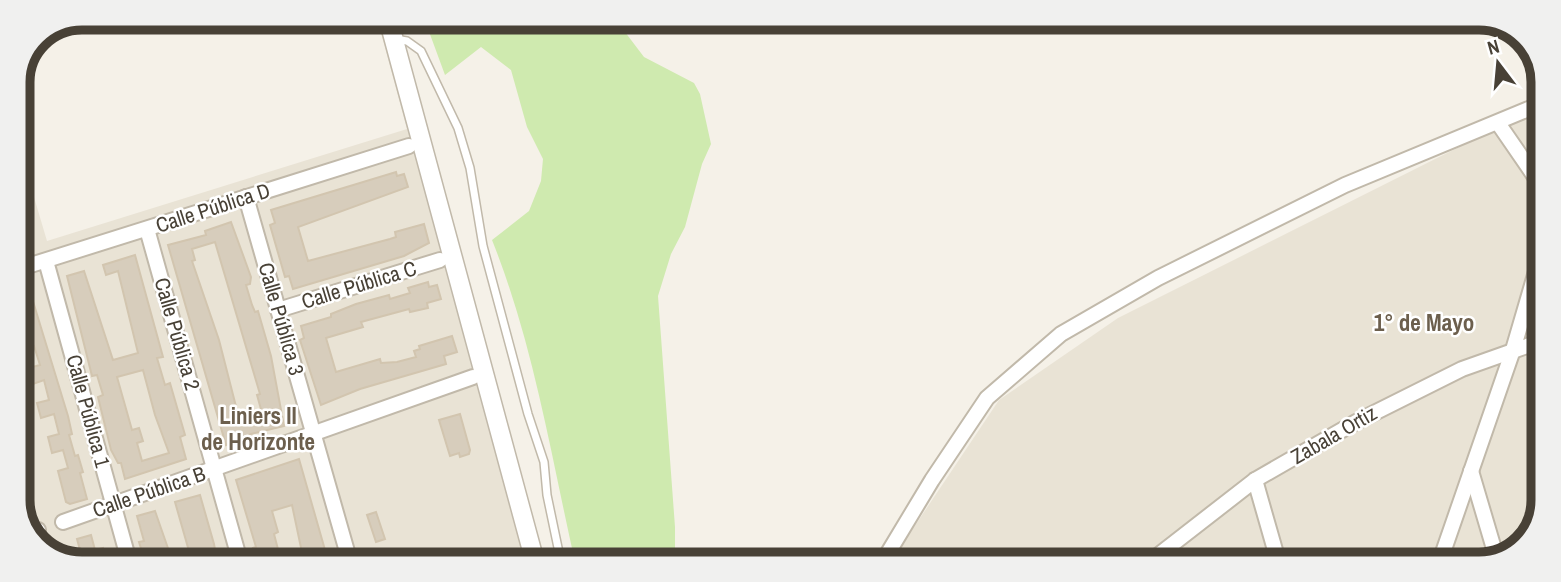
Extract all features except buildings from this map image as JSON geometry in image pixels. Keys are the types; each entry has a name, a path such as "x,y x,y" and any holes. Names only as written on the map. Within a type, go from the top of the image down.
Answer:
{"street":[{"path":"391,30 532,552"},
{"path":"889,552 932,480 987,398 1061,334 1158,278 1312,201 1531,108"},
{"path":"1499,123 1531,171"},
{"name":"Calle Pública D","path":"30,266 409,146"},
{"name":"Calle Pública 3","path":"246,197 347,552"},
{"name":"Calle Pública 2","path":"147,229 237,552"},
{"name":"Calle Pública C","path":"278,310 440,260"},
{"name":"Calle Pública 1","path":"46,261 127,552"},
{"path":"1442,552 1513,350 1531,289"},
{"name":"Zabala Ortiz","path":"1162,552 1255,480 1406,394 1531,344"},
{"name":"Calle Pública B","path":"63,522 473,377"},
{"path":"1471,471 1494,550"},
{"path":"1255,480 1276,552"}],"lane":[{"path":"393,38 407,41 421,51 458,128 470,168 483,246 528,414 544,462 547,495 559,552"}],"shaded area":[{"path":"380,30 401,30 538,552 82,552 59,547 50,541 34,520 30,503 30,184 47,241 407,129"},
{"path":"1531,111 1531,507 1520,532 1499,548 1479,552 897,552 999,400 1118,318"}],"green space":[{"path":"428,30 624,30 644,57 694,83 700,94 711,144 702,164 685,227 671,254 658,296 675,527 674,552 573,552 530,358 492,240 529,211 541,181 543,159 527,127 511,70 481,47 445,75"}],"district":[{"name":"1° de Mayo","path":"1424,323"},
{"name":"Liniers II de Horizonte","path":"258,429"}]}
